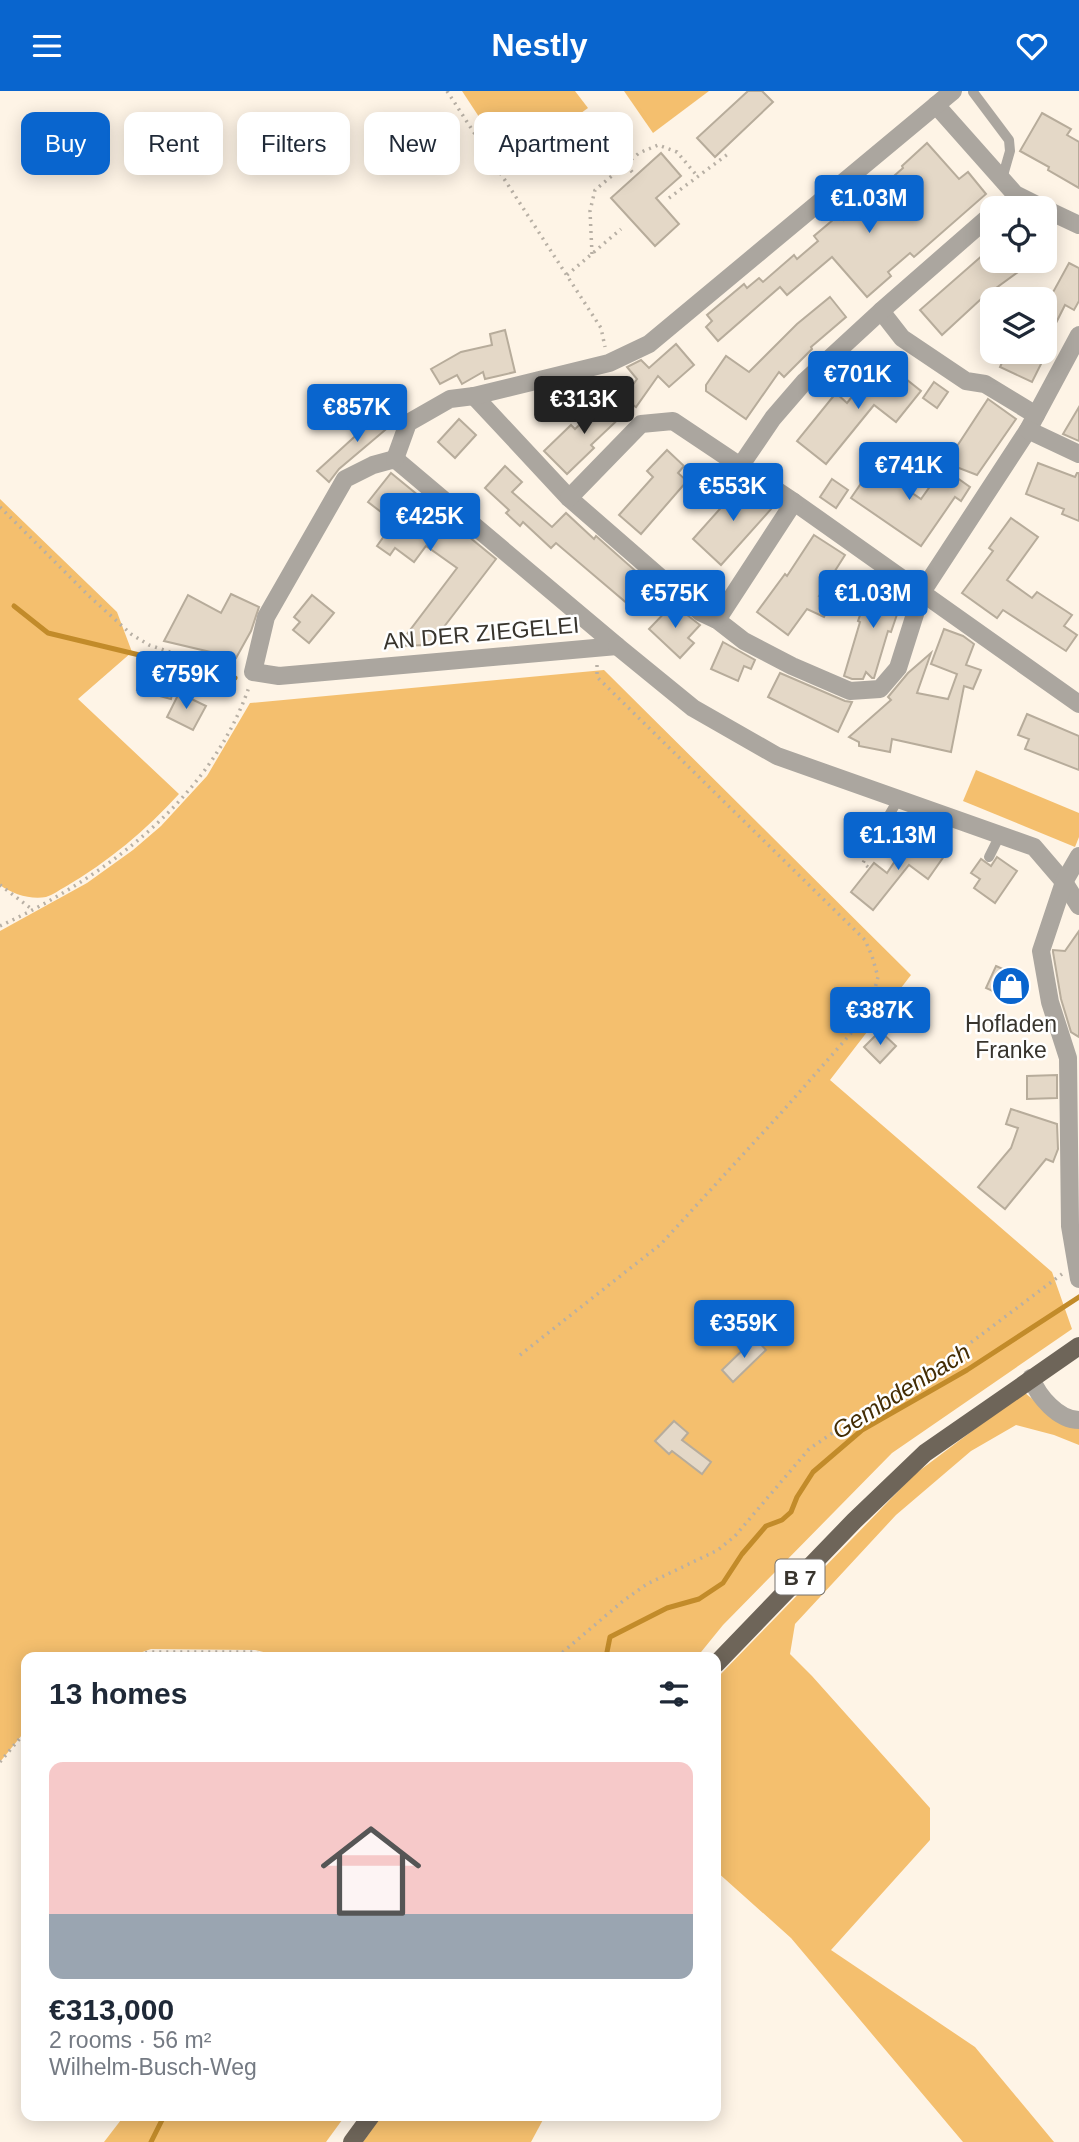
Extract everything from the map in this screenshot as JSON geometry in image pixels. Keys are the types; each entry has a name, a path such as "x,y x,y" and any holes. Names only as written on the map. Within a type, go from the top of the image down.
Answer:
{"main road":[{"name":"B 7","path":"721,1659 854,1521 925,1453 1079,1346"},
{"path":"352,2142 367,2121"}],"street":[{"path":"253,672 266,617 345,479 373,465 395,459 408,423 450,399 474,396 609,363 649,344 953,91"},
{"path":"936,105 1019,196"},
{"path":"1057,215 1079,225"},
{"path":"741,465 773,418 805,381 980,224"},
{"path":"881,311 902,338 913,346 966,381 985,384 1032,423 1079,454"},
{"path":"474,396 569,498 700,612 717,620 744,641 792,666 850,691 880,689 898,669 922,592 1032,423 1079,335"},
{"path":"569,498 641,424 673,421 741,465 1079,704"},
{"name":"AN DER ZIEGELEI","path":"395,459 617,646"},
{"path":"717,620 794,502"},
{"path":"617,646 693,708 776,756 1034,848 1064,882 1079,906"},
{"name":"AN DER ZIEGELEI","path":"253,672 279,676 617,646"},
{"path":"1078,1274 1070,1226 1068,1186 1074,1051 1050,1002 1041,951 1064,882 1079,856"},
{"path":"1031,1378 1035,1390 1053,1409 1073,1420 1079,1420"}],"lane":[{"path":"973,92 1009,140 1010,151 1002,179"},
{"path":"881,829 899,799"},
{"path":"989,857 1000,835"}],"path":[{"path":"447,91 601,328 609,363"},
{"path":"633,159 658,145 677,152 698,177"},
{"path":"669,198 728,154"},
{"path":"592,254 590,211 595,190 614,175"},
{"path":"566,275 621,229"},
{"path":"0,507 115,621 149,645 188,658 253,672 242,706 204,773 159,822 85,880 33,911 0,926"},
{"path":"520,1355 661,1244 868,1014 878,977 865,940 597,677 597,648"},
{"path":"868,867 863,863 881,829"},
{"path":"0,885 33,911"},
{"path":"563,1652 647,1584 718,1550 736,1536 809,1449 1078,1274"},
{"path":"146,1652 254,1652"},
{"path":"0,1762 21,1737"}],"shaded area":[{"path":"462,91 575,91 588,108 582,112 476,112"},
{"path":"624,91 709,91 653,133"},
{"path":"0,499 117,612 132,652 78,699 179,794 140,833 111,856 56,892 40,898 22,895 0,885"},
{"path":"604,670 911,975 830,1080 1052,1272 1072,1329 892,1453 723,1625 701,1652 263,1652 151,1649 142,1652 21,1652 21,1736 0,1762 0,931 87,883 161,826 207,776 250,703"},
{"path":"976,770 1079,813 1079,837 1075,847 963,801"},
{"path":"1024,1392 1061,1423 1079,1424 1079,1445 1016,1425 971,1451 896,1515 795,1624 790,1654 930,1808 930,1840 831,1950 975,2047 1054,2142 963,2142 791,1938 721,1875 721,1674 915,1474"},
{"path":"120,2121 341,2121 326,2142 104,2142"},
{"path":"378,2121 542,2121 531,2142 363,2142"}],"building":[{"path":"748,91 762,91 773,102 715,157 697,138"},
{"path":"1042,113 1071,129 1067,135 1079,142 1079,188 1020,151"},
{"path":"927,143 959,179 968,172 986,194 980,196 980,199 914,257 910,253 888,272 891,276 867,297 832,257 787,295 780,287 718,341 706,327 712,321 707,315 744,284 747,288 759,278 763,282 794,255 797,259 818,241 814,236 840,214 844,220 903,168 902,166"},
{"path":"661,153 681,176 656,198 679,224 655,246 611,198"},
{"path":"980,258 980,273 1017,273 997,287 980,287 980,300 942,335 920,310"},
{"path":"1069,263 1079,268 1079,301 1074,310 1065,305 1057,321 1057,287"},
{"path":"830,297 846,317 811,347 784,377 779,372 746,419 706,391 706,385 726,356 749,372 797,324"},
{"path":"505,330 515,372 485,379 483,372 462,384 457,375 440,384 431,369 461,352 492,345 490,334"},
{"path":"676,344 694,365 669,387 658,376 636,407 623,398 637,379 627,367 641,360 649,368"},
{"path":"882,360 921,391 896,422 874,405 826,464 797,441 836,393 847,403"},
{"path":"1001,364 1041,364 1032,382 1000,367"},
{"path":"934,382 948,392 937,408 923,398"},
{"path":"611,395 626,412 591,445 594,448 567,474 544,451 571,425 575,429"},
{"path":"988,399 1016,419 977,475 946,463"},
{"path":"1079,407 1079,441 1063,434"},
{"path":"386,408 397,420 339,469 329,482 317,471"},
{"path":"459,419 476,435 455,458 438,442"},
{"path":"667,450 684,466 678,473 687,481 641,534 619,515 653,477 647,471"},
{"path":"1038,463 1075,477 1079,473 1079,521 1062,514 1064,509 1026,494"},
{"path":"505,466 522,482 512,492 552,527 566,513 648,582 629,605 556,543 551,548 523,522 520,526 506,513 509,510 485,488"},
{"path":"873,466 921,499 943,468 970,487 961,501 955,497 921,546 851,498"},
{"path":"391,473 496,559 430,645 398,646 457,568 426,546 414,562 395,548 390,555 377,546 394,522 368,502"},
{"path":"832,479 848,490 836,508 820,497"},
{"path":"744,482 772,508 721,565 693,539"},
{"path":"1011,518 1038,537 1007,580 1032,598 1037,592 1072,615 1064,626 1077,635 1066,651 1003,610 997,618 962,593 993,551 989,548"},
{"path":"814,535 845,555 819,596 831,602 824,617 807,609 788,635 757,612 785,574 787,576"},
{"path":"872,581 904,594 891,632 888,631 874,678 866,672 863,679 852,679 844,676 860,622 858,621"},
{"path":"231,594 259,607 251,631 236,658 164,641 188,595 221,613"},
{"path":"312,595 334,613 309,643 293,630 300,622 294,617"},
{"path":"673,604 700,625 688,638 694,643 680,658 649,629"},
{"path":"944,629 963,636 974,644 966,665 981,670 973,689 964,686 951,752 892,739 890,752 859,746 859,742 849,737 891,700 888,697 908,673 931,653 917,693 948,699 957,674 931,664"},
{"path":"723,642 755,660 751,669 744,666 738,681 711,669"},
{"path":"143,669 176,677 171,699 137,690"},
{"path":"780,673 852,702 838,732 768,697"},
{"path":"179,693 206,706 193,730 167,717"},
{"path":"1027,714 1079,736 1079,770 1025,749 1029,739 1018,735"},
{"path":"924,836 947,852 928,879 909,865 873,910 851,892 874,863 887,873 905,846 913,852"},
{"path":"997,857 1017,871 995,903 974,888 980,879 971,873 981,859 991,866"},
{"path":"1079,931 1079,1037 1071,1032 1061,999 1053,950 1065,951"},
{"path":"996,966 1023,978 1013,1000 986,988"},
{"path":"880,1031 896,1046 880,1063 864,1047"},
{"path":"1057,1075 1057,1098 1027,1099 1027,1076"},
{"path":"1011,1109 1057,1124 1058,1149 1053,1162 1046,1159 1005,1209 978,1187 1011,1148 1018,1128 1006,1124"},
{"path":"755,1338 766,1350 733,1382 722,1370"},
{"path":"674,1421 688,1433 682,1440 711,1462 702,1474 672,1451 669,1454 655,1441"}],"waterway":[{"path":"14,606 48,633 235,678"},
{"name":"Gembdenbach","path":"607,1652 610,1637 667,1608 699,1599 723,1583 742,1554 766,1526 782,1520 791,1512 813,1472 862,1430 967,1370 1079,1297"},
{"name":"Gembdenbach","path":"151,2142 162,2121"}],"place":[{"name":"Hofladen Franke","path":"1011,986"}]}
